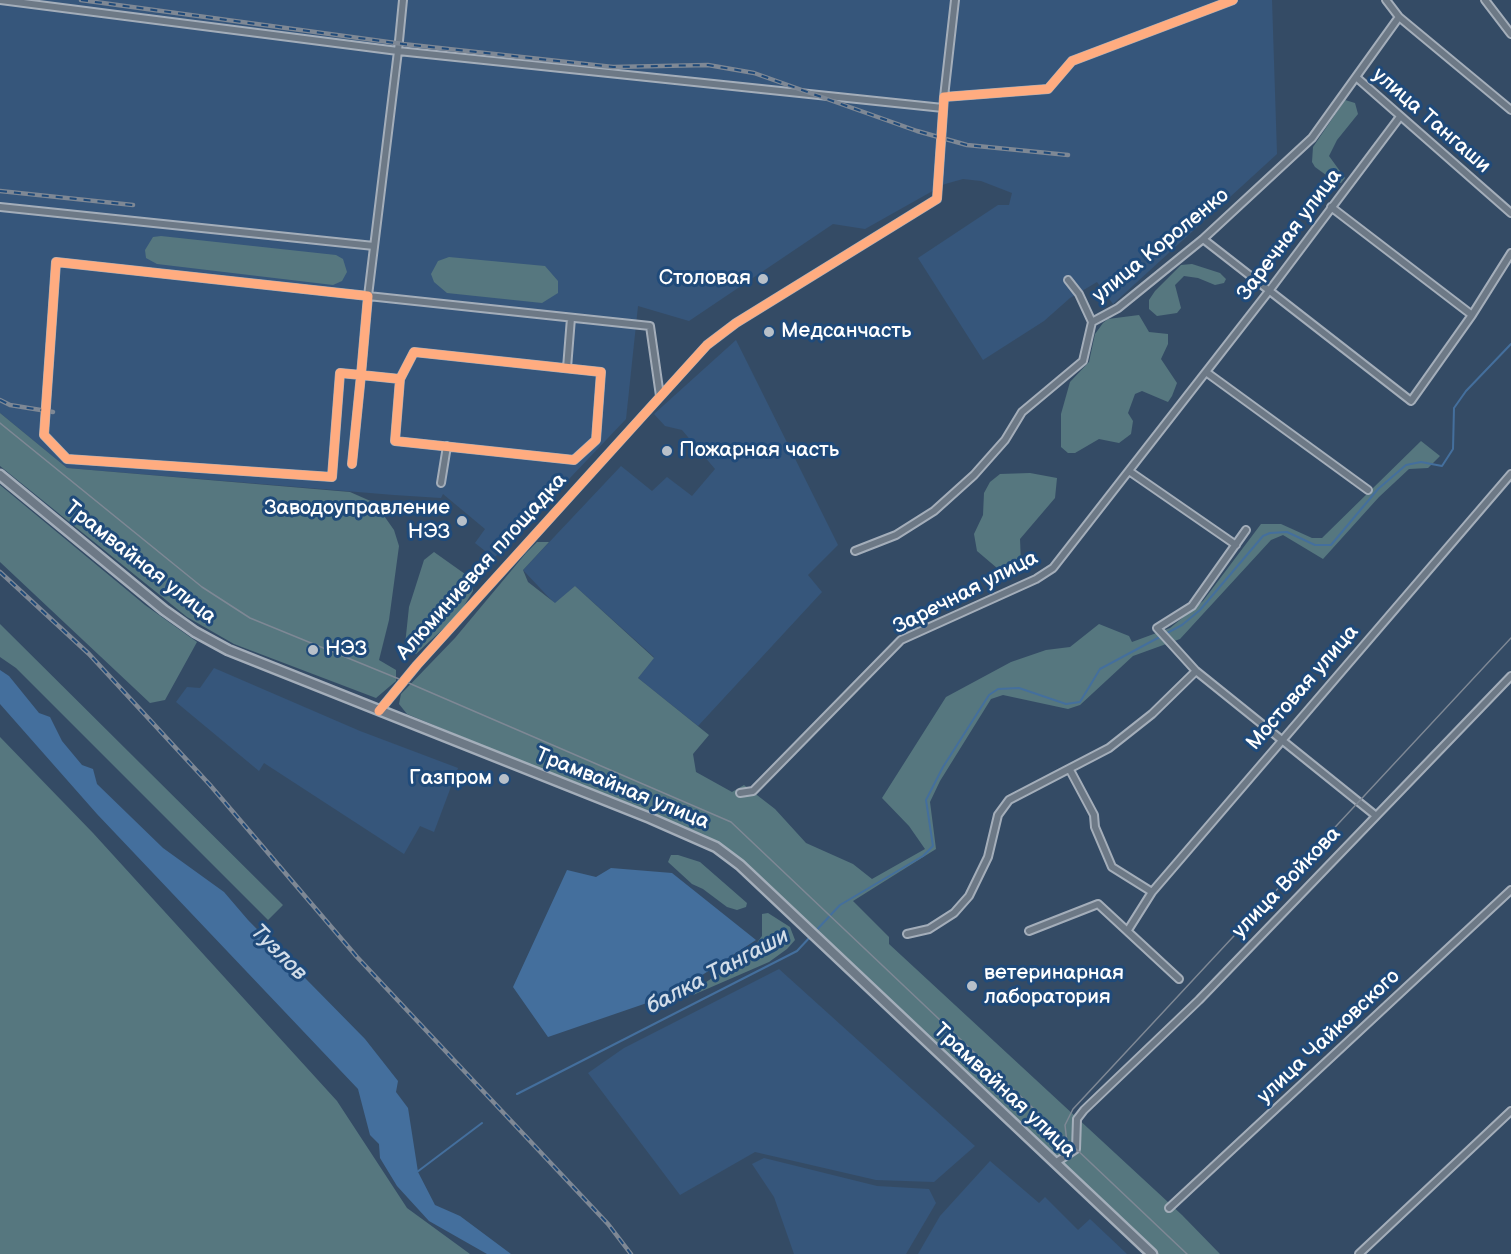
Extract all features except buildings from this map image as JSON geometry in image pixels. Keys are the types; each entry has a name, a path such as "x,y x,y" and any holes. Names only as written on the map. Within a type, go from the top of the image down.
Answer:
{"main road":[{"name":"Трамвайная улица","path":"0,475 195,632 228,650 650,818 716,847 740,865 1152,1254"}],"street":[{"path":"0,0 398,51 943,108 955,0"},
{"path":"352,464 368,296 398,51 402,0"},
{"path":"944,97 1048,89 1072,61 1233,0"},
{"path":"1386,0 1400,17 1511,110"},
{"path":"1485,0 1511,34"},
{"name":"улица Короленко","path":"855,551 896,535 934,512 974,475 1005,440 1022,412 1083,361 1092,322 1118,308 1203,239 1312,138 1400,17"},
{"name":"улица Тангаши","path":"1356,77 1399,118 1511,213"},
{"name":"Алюминиевая площадка","path":"380,711 424,657 707,345 736,322 937,199 943,108"},
{"name":"Заречная улица","path":"740,793 753,791 901,640 1036,579 1053,568 1269,291 1399,118"},
{"path":"0,207 374,246"},
{"path":"1331,207 1472,315"},
{"path":"1203,239 1411,401 1472,315 1511,253"},
{"path":"400,379 340,373 332,477 67,459 44,435 56,262 650,326 660,396"},
{"path":"1068,280 1079,294 1092,322"},
{"path":"567,368 570,318"},
{"path":"414,352 567,368 601,372 596,440 574,460 395,441 400,379 414,352"},
{"path":"1206,372 1368,490"},
{"path":"441,483 447,446"},
{"path":"1129,471 1236,544"},
{"name":"Мостовая улица","path":"1128,930 1152,892 1280,740 1511,474"},
{"path":"1246,530 1192,606 1157,628 1196,671 1375,815"},
{"path":"907,934 929,929 954,913 969,896 988,856 998,815 1009,800 1109,748 1144,721 1196,671"},
{"name":"улица Войкова","path":"1055,1163 1076,1149 1077,1119 1084,1110 1199,1000 1511,676"},
{"path":"1070,770 1094,815 1095,827 1112,867 1152,892"},
{"name":"улица Чайковского","path":"1169,1208 1511,890"},
{"path":"1029,931 1098,904 1179,979"},
{"path":"1359,1254 1511,1111"}],"shaded area":[{"path":"0,0 1272,0 1277,154 1113,304 1097,282 1070,298 1044,321 983,360 918,258 998,205 1009,205 1012,193 981,181 963,179 945,184 865,229 833,224 689,321 638,306 626,419 494,558 475,543 485,529 443,494 441,498 394,495 67,468 0,413"},
{"path":"736,340 838,545 808,575 822,592 698,726 638,678 654,657 575,586 555,604 523,570 621,466 652,491 667,477 692,496 715,469 682,430 665,426 654,414"},
{"path":"214,668 360,731 458,768 434,832 420,826 404,854 264,763 259,771 176,702 187,687 200,688"},
{"path":"779,969 975,1146 934,1182 876,1180 755,1152 680,1195 588,1073 624,1048"},
{"path":"764,1158 877,1186 929,1189 936,1203 906,1254 794,1254 774,1197 752,1164"},
{"path":"990,1161 1039,1203 1045,1197 1078,1230 1090,1219 1127,1254 918,1254 940,1216"}],"green space":[{"path":"1345,100 1355,103 1358,114 1337,140 1329,156 1345,178 1341,183 1337,183 1315,167 1312,162 1313,147"},
{"path":"153,237 336,255 343,259 347,272 342,281 333,285 157,264 146,258 145,250"},
{"path":"449,257 545,266 558,281 558,293 542,303 447,293 434,282 431,274 438,261"},
{"path":"1192,264 1220,273 1226,279 1224,283 1215,285 1198,278 1184,276 1175,285 1181,308 1177,313 1157,316 1149,309 1149,300 1155,291 1181,265"},
{"path":"1139,315 1149,332 1168,334 1168,344 1161,359 1177,383 1172,396 1168,402 1142,391 1135,394 1128,413 1133,421 1131,434 1119,443 1099,439 1075,453 1068,453 1061,447 1061,414 1070,382 1089,362 1095,334 1103,323 1108,319"},
{"path":"0,413 67,468 350,492 375,503 394,530 399,546 389,620 379,660 396,670 396,681 376,698 234,644 187,617 0,466"},
{"path":"1421,441 1440,456 1428,468 1409,469 1379,497 1323,559 1283,535 1271,540 1180,639 1133,656 1080,705 1068,709 1003,695 991,699 940,781 930,802 936,849 853,901 889,937 889,944 1182,1215 1220,1254 1158,1254 768,886 718,843 407,714 399,704 401,694 455,638 526,553 537,542 549,542 523,570 528,582 555,603 575,586 654,658 638,678 709,735 693,754 696,772 732,792 744,785 775,809 806,843 853,864 872,879 925,849 909,826 882,798 946,697 1011,662 1046,650 1070,647 1099,624 1129,636 1132,642 1170,628 1203,601 1261,524 1281,524 1312,538 1322,538"},
{"path":"1030,473 1057,478 1055,498 1020,539 1021,564 1004,574 977,551 974,534 983,515 984,493 990,482 1000,474"},
{"path":"0,485 145,605 197,642 165,700 150,703 0,562"},
{"path":"434,552 472,579 473,591 459,614 416,654 405,645 409,607 424,560"},
{"path":"0,624 283,905 268,920 16,668 0,657"},
{"path":"0,737 93,833 337,1101 407,1208 470,1254 0,1254"},
{"path":"671,855 700,862 747,903 746,907 737,910 727,907 703,889 692,884 668,862"},
{"path":"768,913 790,927 795,940 787,949 769,962 693,995 699,987 750,952 762,936 762,914"}],"water":[{"name":"Тузлов","path":"0,670 9,676 39,713 50,717 62,741 82,765 93,769 97,784 163,848 224,892 248,920 365,1039 398,1081 396,1092 408,1108 418,1172 435,1205 460,1216 511,1254 487,1254 429,1221 397,1186 380,1158 379,1144 370,1135 358,1089 97,814 0,704"},
{"path":"611,868 672,873 756,940 673,994 548,1037 513,987 567,870 596,877"}],"waterway":[{"name":"балка Тангаши","path":"517,1094 797,951 840,905 923,856 933,846 926,800 943,767 989,695 998,689 1019,688 1066,704 1080,702 1100,669 1182,625 1200,610 1263,536 1270,533 1287,532 1315,545 1331,545 1378,489 1406,465 1421,462 1442,466 1453,449 1454,408 1466,391 1511,344"},
{"path":"417,1172 482,1123"}],"tram line":[{"path":"0,423 202,587 250,618 404,681 731,822 1187,1254"},
{"path":"1067,1143 1065,1125 1073,1109 1511,638"}],"railway":[{"path":"81,0 403,44 613,67 708,65 754,73 917,131 967,145 1068,155"},
{"path":"0,191 133,205"},
{"path":"0,400 10,405 53,412"},
{"path":"0,572 89,654 210,785 357,957 608,1224 631,1254"}],"cycle path":[{"path":"379,711 417,665 707,345 736,323 937,199 944,97 1048,89 1072,61 1233,0"},
{"path":"352,464 361,375 368,296 56,262 44,435 67,459 332,477 340,373 361,375 400,379 395,441 574,460 596,440 601,372 414,352 400,379"}],"place":[{"name":"Столовая","path":"763,279"},
{"name":"Медсанчасть","path":"769,332"},
{"name":"Пожарная часть","path":"667,451"},
{"name":"Заводоуправление НЭЗ","path":"462,521"},
{"name":"НЭЗ","path":"313,650"},
{"name":"Газпром","path":"504,779"},
{"name":"ветеринарная лаборатория","path":"972,986"}]}
